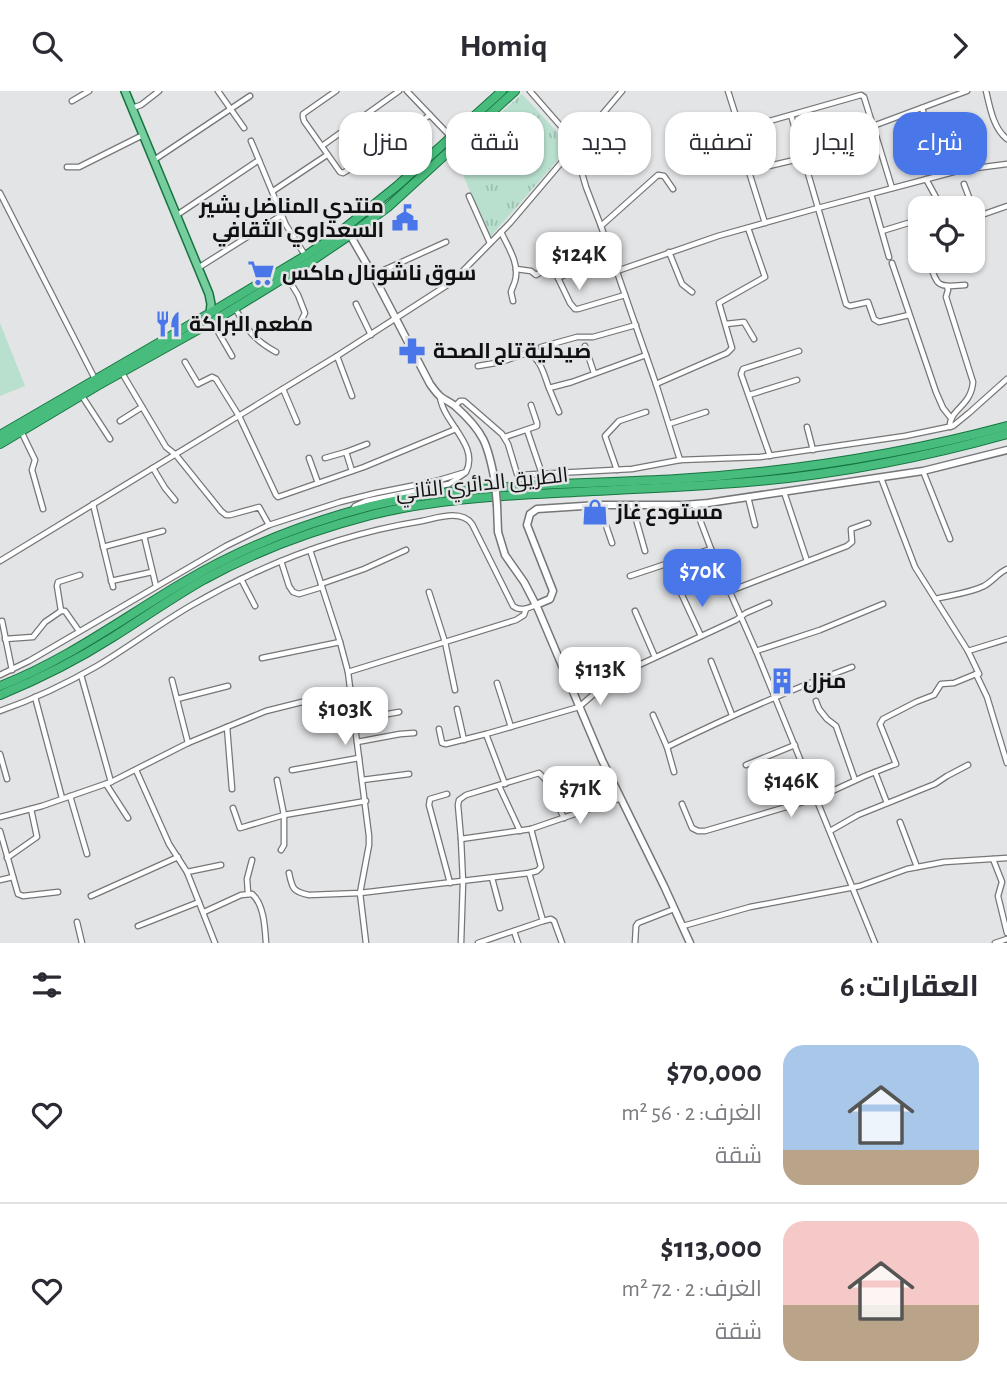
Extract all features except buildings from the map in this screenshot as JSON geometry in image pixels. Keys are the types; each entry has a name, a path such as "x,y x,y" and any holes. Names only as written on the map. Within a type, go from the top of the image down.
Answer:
{"highway":[{"path":"480,112 502,91"},
{"path":"0,435 211,317 235,307 350,235 388,207 515,91"},
{"path":"432,155 446,143"},
{"path":"0,444 82,395 96,383 121,373 211,317 222,305 305,256 335,236 409,175"},
{"path":"417,175 420,179"},
{"name":"الطريق الدائري الثاني","path":"0,686 73,652 165,593 236,554 299,528 351,512 396,501 463,491 707,477 812,465 915,448 1007,426"},
{"name":"الطريق الدائري الثاني","path":"0,695 79,658 226,568 299,537 369,516 481,497 785,478 902,459 1007,434"}],"main road":[{"path":"125,91 209,294 211,317"},
{"path":"209,294 214,301 222,305"}],"street":[{"path":"72,101 89,91"},
{"path":"132,108 141,105 159,91"},
{"path":"218,91 244,128"},
{"path":"336,91 303,115 304,121 339,171"},
{"path":"370,112 399,91"},
{"path":"407,91 427,112"},
{"path":"530,91 558,122"},
{"path":"605,112 622,91"},
{"path":"728,91 735,112"},
{"path":"879,124 967,91"},
{"path":"986,91 997,125 1007,139"},
{"path":"802,112 862,95 869,112"},
{"path":"154,160 250,96"},
{"path":"922,108 923,112"},
{"path":"432,117 446,132"},
{"path":"322,146 339,134"},
{"path":"67,167 79,167 144,135"},
{"path":"251,141 286,225 305,256"},
{"path":"879,146 892,188"},
{"path":"273,191 327,155"},
{"path":"177,215 259,160"},
{"path":"765,223 749,172 790,161"},
{"path":"987,166 1007,164"},
{"path":"0,561 337,356 452,282 558,167"},
{"path":"583,175 680,460"},
{"path":"601,226 658,175 664,176 673,189"},
{"path":"808,175 846,304 850,306 869,302 874,319 879,322 909,315"},
{"path":"617,271 748,227 940,175"},
{"path":"926,179 935,196"},
{"path":"964,184 968,196"},
{"path":"0,193 96,383"},
{"path":"871,193 889,257"},
{"path":"469,196 490,243"},
{"path":"985,214 1007,207"},
{"path":"198,268 282,215"},
{"path":"882,232 908,223"},
{"path":"656,384 730,350 732,346 719,303 765,277 748,227"},
{"path":"501,232 515,262 515,283 511,292 513,301"},
{"path":"350,235 430,384 472,423 489,450 495,482 498,532 505,555 536,605 602,760 690,943"},
{"path":"373,275 446,242"},
{"path":"669,252 682,284 692,292"},
{"path":"547,255 575,309 625,295"},
{"path":"892,263 936,392 951,418"},
{"path":"516,269 529,270 536,275 552,267"},
{"path":"558,278 571,272"},
{"path":"934,273 942,286 965,285"},
{"path":"287,276 305,313 299,325"},
{"path":"947,286 947,299 972,382 969,398 951,418 950,427"},
{"path":"356,304 370,335"},
{"path":"235,307 251,335 276,352"},
{"path":"211,317 232,356"},
{"path":"726,324 744,322 754,339"},
{"path":"541,347 636,325"},
{"path":"585,346 594,373"},
{"path":"771,456 741,374 743,369 799,351"},
{"path":"478,366 531,354 539,363 559,412"},
{"path":"549,388 646,355"},
{"path":"337,356 352,396"},
{"path":"185,362 198,384 215,377 239,416 277,496 352,471 456,429"},
{"path":"121,373 166,447 176,455 223,514 230,515 259,507 269,525"},
{"path":"455,406 464,401 505,437 518,475 542,474 617,470 680,460 771,456 878,441 950,427 1007,379"},
{"path":"749,395 797,380"},
{"path":"283,389 297,422"},
{"path":"82,395 110,439"},
{"path":"351,512 356,505 372,499 449,484 466,472 468,455 463,440 443,410 440,396"},
{"path":"505,437 537,425 531,405"},
{"path":"120,421 142,407"},
{"path":"617,470 605,436 619,421 646,412"},
{"path":"669,424 706,412"},
{"path":"807,427 813,450"},
{"path":"527,429 542,474"},
{"path":"21,431 35,460 32,470 43,509"},
{"path":"325,458 367,444"},
{"path":"0,711 81,675 174,616 241,579 310,550 378,530 461,516 472,524 512,603 518,609 526,609 550,599 553,591 528,528 530,514 540,508 694,504 923,471 1007,450"},
{"path":"346,451 352,471"},
{"path":"309,458 318,483"},
{"path":"153,468 175,500"},
{"path":"923,471 950,539"},
{"path":"0,675 46,652 226,545 269,525 340,502 466,472"},
{"path":"682,804 692,828 705,831 817,798 895,764 880,724 883,719 934,695 941,684 954,683 979,674 968,651 915,567 881,478"},
{"path":"784,491 807,561"},
{"path":"747,496 755,525"},
{"path":"93,504 113,587"},
{"path":"632,504 645,551"},
{"path":"694,504 711,549 757,651 875,943"},
{"path":"599,505 612,543"},
{"path":"730,591 850,544 852,529 868,523"},
{"path":"103,547 163,531"},
{"path":"144,536 156,586"},
{"path":"630,576 711,549"},
{"path":"310,550 340,642 352,692 369,845 360,894 366,943"},
{"path":"281,561 289,586 293,592 299,594 406,550"},
{"path":"935,599 975,590 1007,569"},
{"path":"111,581 152,572"},
{"path":"61,611 58,582 80,575"},
{"path":"241,579 255,606"},
{"path":"429,592 445,642 456,690"},
{"path":"681,593 701,636"},
{"path":"439,729 444,744 579,707 607,683 769,603"},
{"path":"757,651 820,630 883,604"},
{"path":"348,672 516,620 524,615 526,609"},
{"path":"61,611 65,611 79,631"},
{"path":"5,639 33,637 45,622 61,611"},
{"path":"635,611 655,657"},
{"path":"2,621 12,670"},
{"path":"968,651 1007,639"},
{"path":"262,658 340,642"},
{"path":"711,660 732,715"},
{"path":"667,747 732,715 852,667"},
{"path":"976,674 987,697 1007,763"},
{"path":"81,675 108,783 128,818"},
{"path":"172,680 188,743"},
{"path":"497,683 512,727"},
{"path":"177,699 229,686"},
{"path":"0,817 108,783 188,743 266,711 352,692"},
{"path":"35,697 62,799"},
{"path":"816,701 827,719 836,726 855,781"},
{"path":"457,709 464,740"},
{"path":"355,720 399,712"},
{"path":"653,715 674,772"},
{"path":"227,727 232,789"},
{"path":"357,742 414,733"},
{"path":"486,734 520,831"},
{"path":"746,765 795,745"},
{"path":"0,754 7,779"},
{"path":"292,770 359,758"},
{"path":"830,831 858,815 935,784 968,765"},
{"path":"136,770 169,844 187,873 215,943"},
{"path":"875,772 887,803"},
{"path":"461,943 463,882 459,800 466,795 536,773 541,774 564,818"},
{"path":"362,780 409,774"},
{"path":"276,780 284,815 284,845 281,850"},
{"path":"447,794 432,797 429,802 450,883"},
{"path":"70,796 87,853"},
{"path":"461,839 531,829 621,798"},
{"path":"233,808 240,828 284,815 366,801"},
{"path":"7,858 37,837 31,809"},
{"path":"900,822 917,867"},
{"path":"289,873 292,887 301,894 360,894 529,873 541,867 531,829"},
{"path":"0,831 18,894 23,896 58,891"},
{"path":"91,896 178,857"},
{"path":"683,926 750,907 853,888 907,869 944,862 1007,858"},
{"path":"993,859 1002,882 998,896 1007,933"},
{"path":"248,893 247,879 252,860"},
{"path":"187,873 221,865"},
{"path":"529,873 543,921"},
{"path":"0,880 13,877"},
{"path":"492,878 500,908"},
{"path":"204,912 241,895 254,895 266,929 266,943"},
{"path":"138,926 199,902"},
{"path":"635,943 638,923 675,909"},
{"path":"478,943 551,919 562,943"},
{"path":"77,922 82,943"},
{"path":"514,931 518,943"},
{"path":"995,943 1007,939"}],"green space":[{"path":"522,94 539,112 502,112"},
{"path":"544,118 558,133 558,160 491,236 487,235 463,175 544,175"},
{"path":"0,323 25,386 0,396"}],"place":[{"name":"منتدي المناضل بشير السعداوي الثقافي","path":"405,218"},
{"name":"سوق ناشونال ماكس","path":"261,273"},
{"name":"مطعم البراكة","path":"168,324"},
{"name":"صيدلية تاج الصحة","path":"412,351"},
{"name":"مستودع غاز","path":"595,512"},
{"name":"منزل","path":"782,681"}]}
